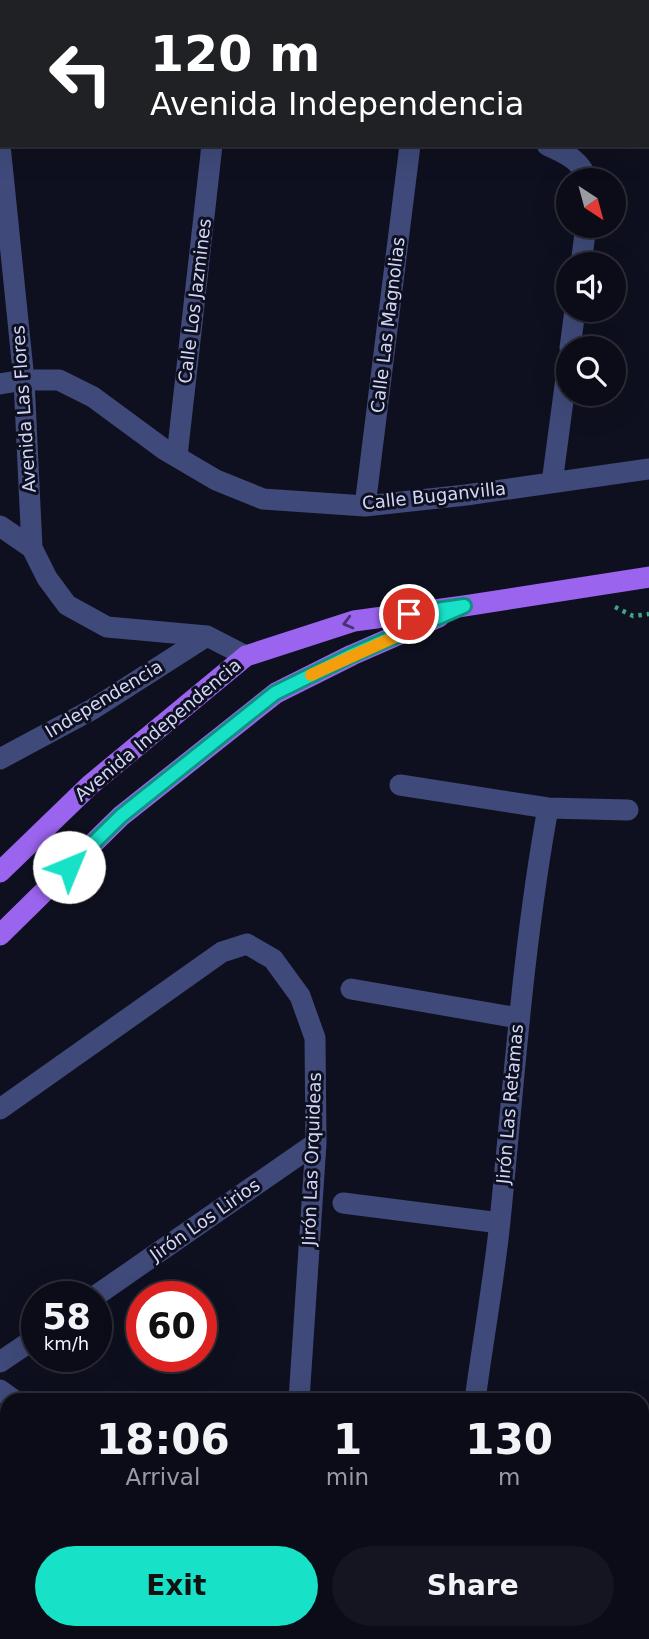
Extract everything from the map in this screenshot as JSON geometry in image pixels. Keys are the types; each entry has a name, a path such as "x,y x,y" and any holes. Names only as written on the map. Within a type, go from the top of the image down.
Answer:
{"main road":[{"name":"Avenida Independencia","path":"0,872 90,785 246,656 354,621 649,577"},
{"name":"Avenida Independencia","path":"0,935 121,816 275,693 352,655 464,606"}],"street":[{"name":"Avenida Las Flores","path":"0,147 24,380 32,548"},
{"name":"Calle Los Jazmines","path":"177,456 212,147"},
{"name":"Calle Las Magnolias","path":"365,506 410,147"},
{"path":"551,147 573,158 580,168"},
{"name":"Calle Buganvilla","path":"0,384 24,380 59,380 93,397 165,450 216,480 263,499 365,506 649,469"},
{"path":"552,482 562,406"},
{"path":"0,526 32,548 47,578 67,605 107,627 207,636 246,656"},
{"name":"Independencia","path":"0,758 93,709 207,636"},
{"path":"400,785 548,808 628,810"},
{"name":"Jirón Las Retamas","path":"476,1393 500,1223 518,1018 548,808"},
{"name":"Jirón Las Orquideas","path":"0,1109 222,951 247,944 273,959 300,996 315,1038 316,1143 299,1393"},
{"path":"351,989 518,1018"},
{"name":"Jirón Los Lirios","path":"112,1285 316,1143"},
{"path":"343,1203 500,1223"},
{"path":"0,1362 21,1348"}],"slow traffic":[{"path":"311,675 408,631"}],"route":[{"path":"69,867 121,816 275,693 352,655 464,606 409,614"}]}
